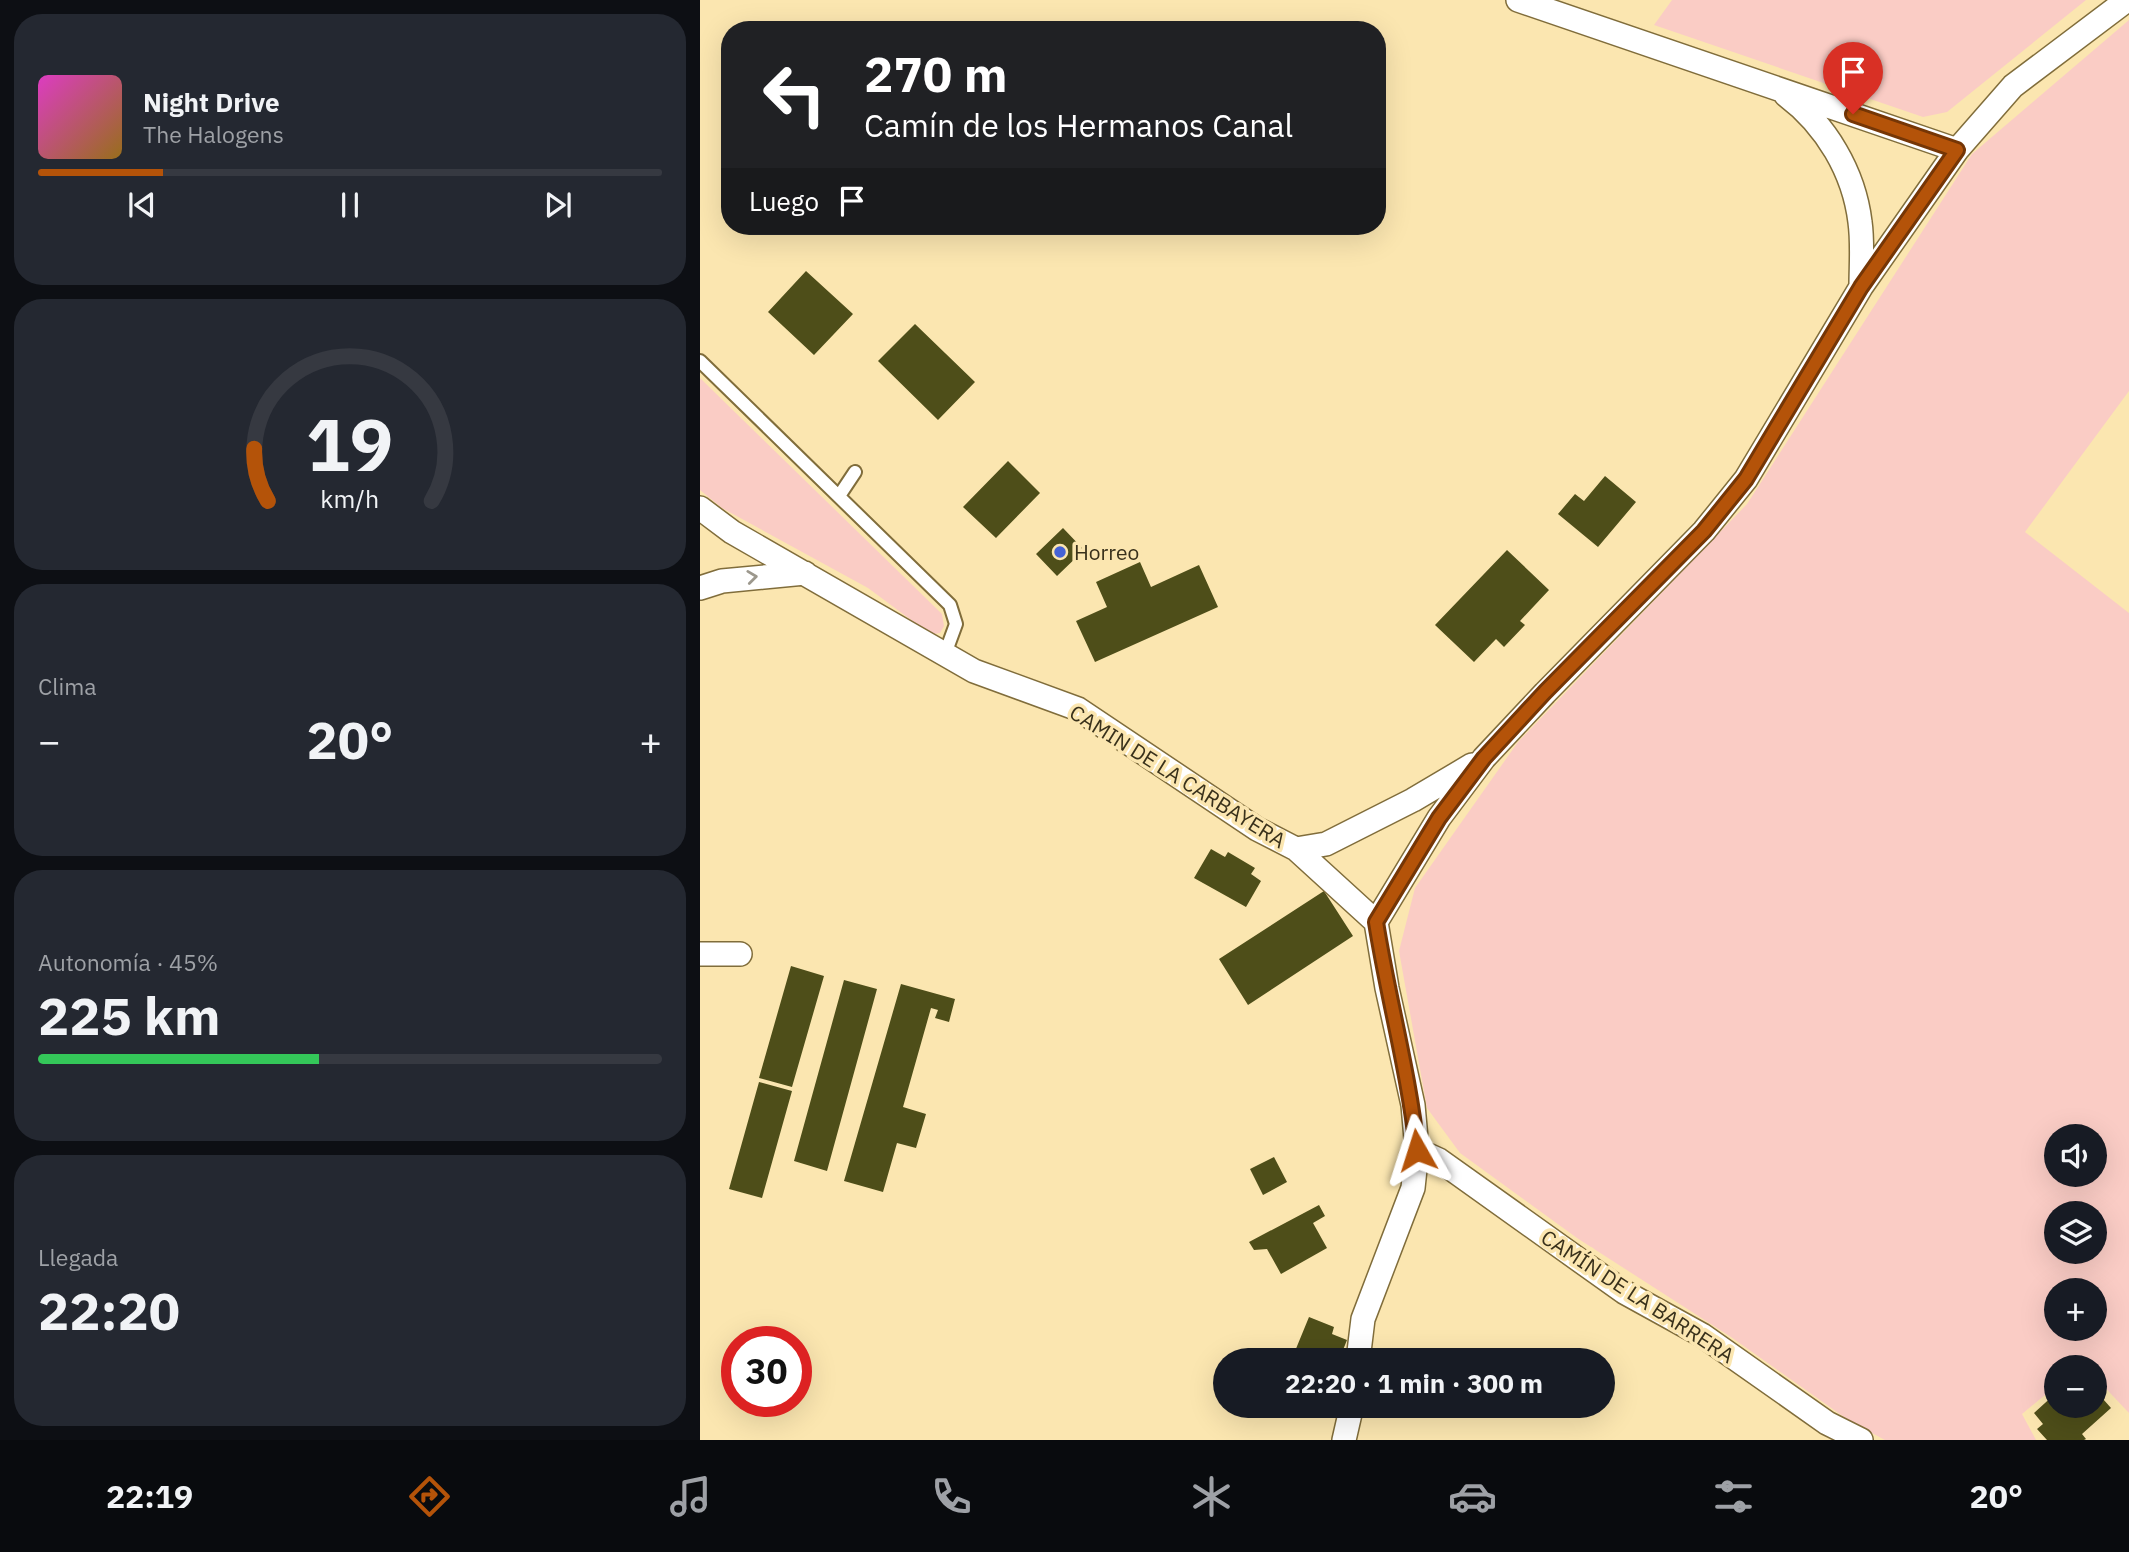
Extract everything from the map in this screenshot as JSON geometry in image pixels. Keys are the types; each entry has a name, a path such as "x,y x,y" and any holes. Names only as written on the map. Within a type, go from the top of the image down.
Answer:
{"street":[{"path":"1518,0 1957,150"},
{"path":"1359,1348 1363,1319 1413,1188 1417,1150 1413,1105 1387,988 1376,922 1439,818 1484,758 1545,692 1704,531 1746,479 1861,287 1957,150 2013,86 2127,0"},
{"path":"1774,87 1800,106 1826,135 1848,174 1860,222 1861,287"},
{"name":"CAMIN DE LA CARBAYERA","path":"700,508 732,532 974,671 1078,709 1257,829 1296,849 1376,922"},
{"path":"700,588 722,581 805,573"},
{"name":"CAMIN DE LA CARBAYERA","path":"1296,849 1326,844 1413,800 1484,758"},
{"path":"700,954 740,954"},
{"name":"CAMÍN DE LA BARRERA","path":"1417,1150 1438,1160 1623,1292 1702,1335 1827,1423 1861,1440"},
{"path":"1344,1440 1349,1418"}],"lane":[{"path":"700,361 950,605 956,624 945,654"},
{"path":"839,496 855,472"}],"shaded area":[{"path":"1672,0 2086,0 1947,112 1923,117 1654,25"},
{"path":"2129,20 2129,391 2025,532 2129,613 2129,1413 2107,1390 2107,1355 2044,1355 2044,1396 2022,1414 2036,1440 1885,1440 1851,1422 1731,1337 1577,1238 1460,1153 1427,1108 1399,951 1415,888 1518,742 1747,504 1972,154"},
{"path":"700,378 942,614 944,626 940,633 926,631 868,588 722,508 700,490"}],"building":[{"path":"806,271 853,314 814,355 768,312"},
{"path":"915,324 975,382 938,420 878,361"},
{"path":"1008,461 1040,493 996,538 963,507"},
{"path":"1605,476 1636,502 1598,547 1558,514 1575,494 1584,501"},
{"name":"Horreo","path":"1063,528 1084,550 1057,576 1036,554"},
{"path":"1507,550 1549,590 1520,621 1525,625 1504,647 1496,639 1474,662 1435,625"},
{"path":"1140,562 1151,587 1199,565 1218,607 1095,662 1076,621 1107,607 1096,582"},
{"path":"1211,849 1225,857 1228,852 1255,868 1251,874 1261,881 1246,907 1194,878"},
{"path":"1324,891 1353,936 1248,1005 1219,959"},
{"path":"791,966 824,976 792,1087 759,1078"},
{"path":"844,980 877,989 827,1171 794,1161"},
{"path":"901,984 955,999 949,1022 935,1018 938,1010 931,1008 903,1107 926,1114 916,1148 897,1143 883,1192 844,1181"},
{"path":"759,1082 792,1091 762,1198 729,1189"},
{"path":"1274,1157 1287,1182 1263,1195 1250,1169"},
{"path":"1319,1205 1325,1216 1313,1223 1327,1248 1281,1274 1267,1249 1254,1250 1249,1242"},
{"path":"1309,1317 1334,1327 1332,1334 1347,1340 1344,1348 1296,1348"},
{"path":"2044,1404 2044,1418 2100,1418 2082,1434 2086,1439 2084,1440 2047,1440 2037,1429 2043,1424 2034,1413"}],"place":[{"name":"Horreo","path":"1060,552"}],"route":[{"path":"1417,1150 1413,1105 1387,988 1376,922 1439,818 1484,758 1545,692 1704,531 1746,479 1861,287 1957,150 1853,114"}]}
